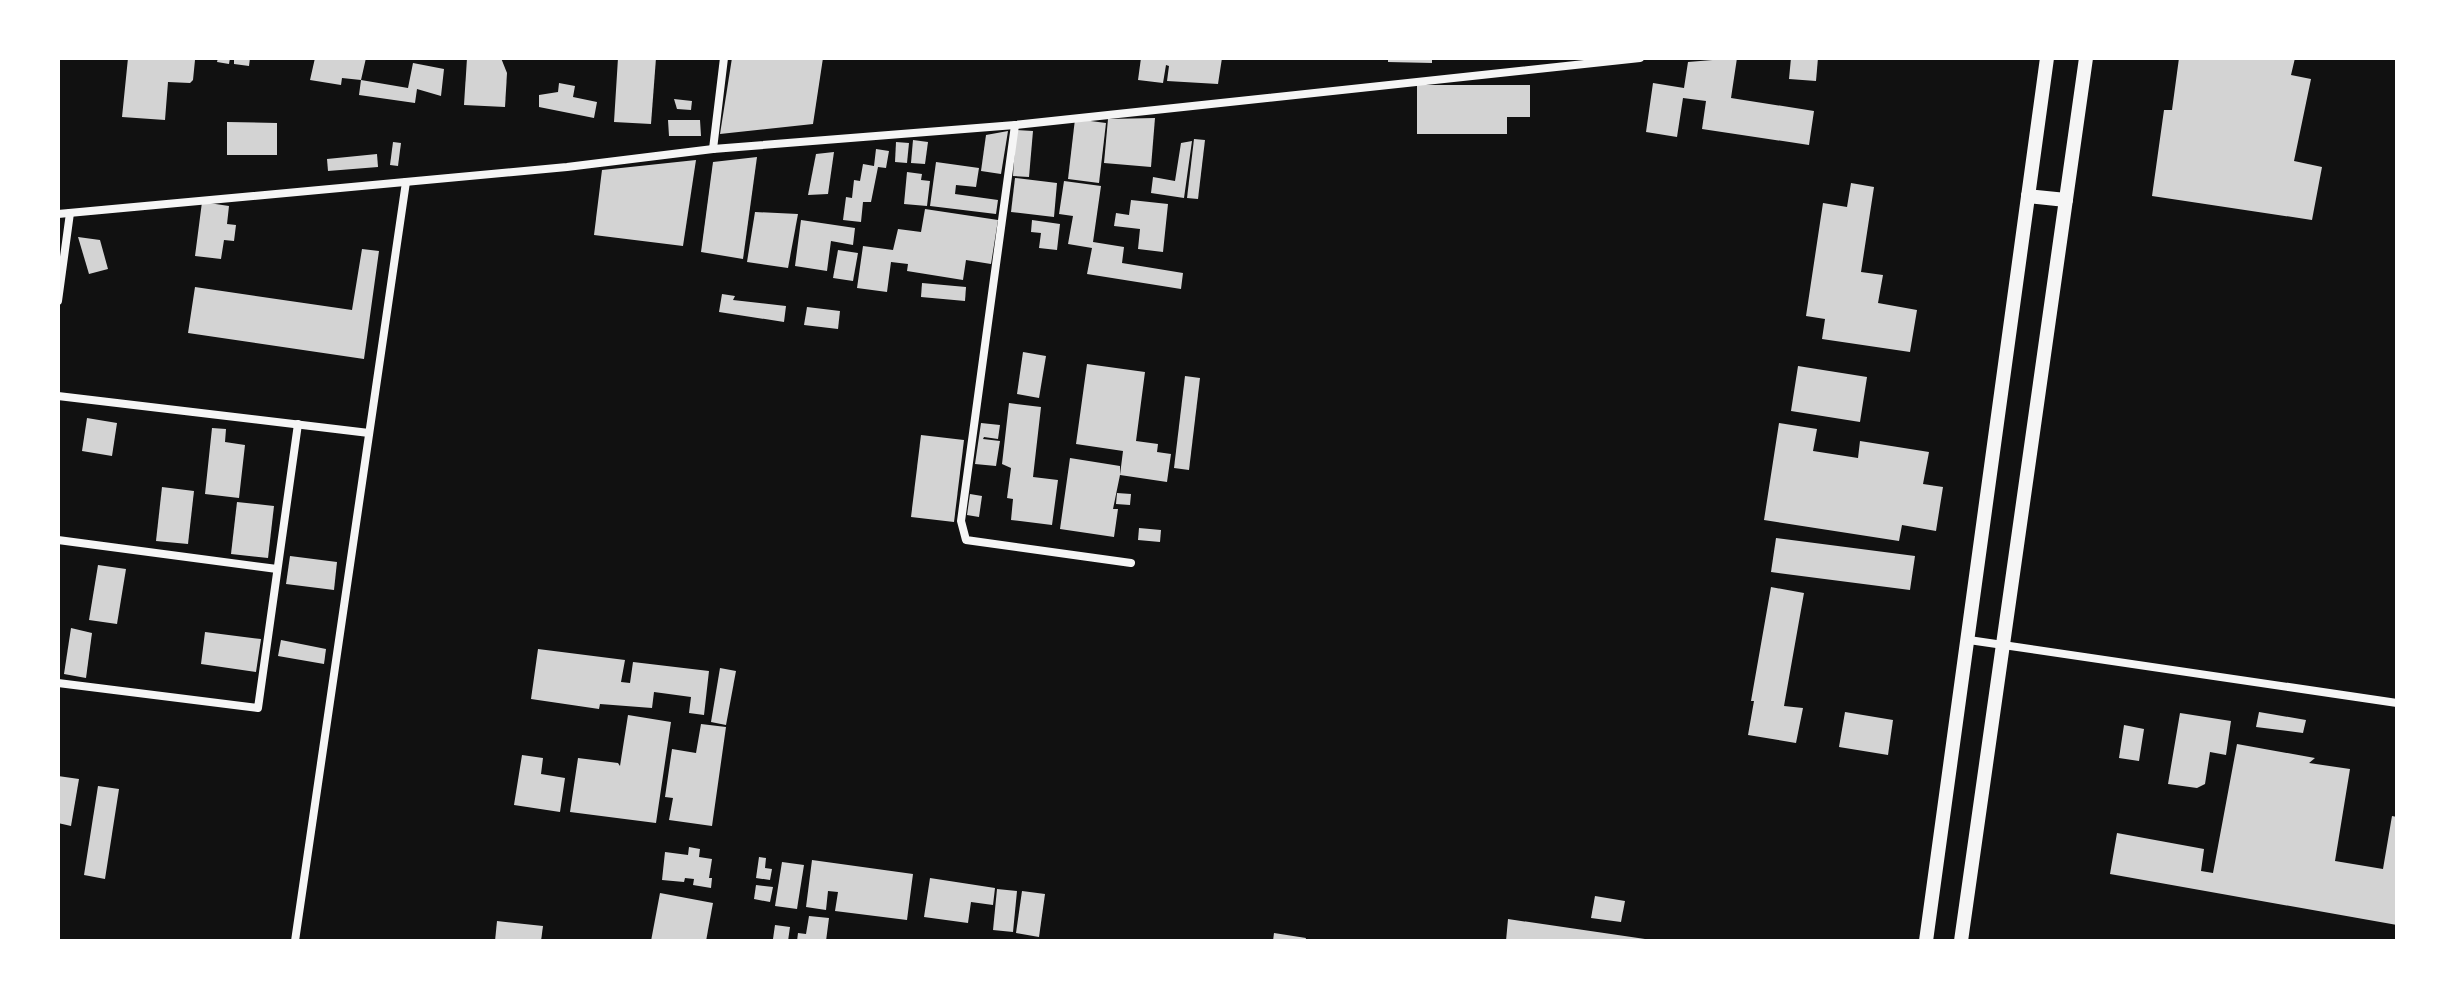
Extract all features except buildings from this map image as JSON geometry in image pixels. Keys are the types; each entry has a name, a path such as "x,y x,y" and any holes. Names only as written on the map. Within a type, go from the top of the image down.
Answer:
{"main road":[{"path":"1926,941 2047,58"},
{"path":"1961,941 2086,58"},
{"path":"2028,196 2066,200"}],"street":[{"path":"713,149 724,58"},
{"path":"58,214 567,167 713,149 1015,125 1640,58"},
{"path":"1015,125 961,521 966,540 1131,563"},
{"path":"295,941 406,182"},
{"path":"58,301 70,213"},
{"path":"58,396 369,433"},
{"path":"58,683 258,708 298,424"},
{"path":"58,540 277,569"},
{"path":"1969,640 2397,703"}]}
